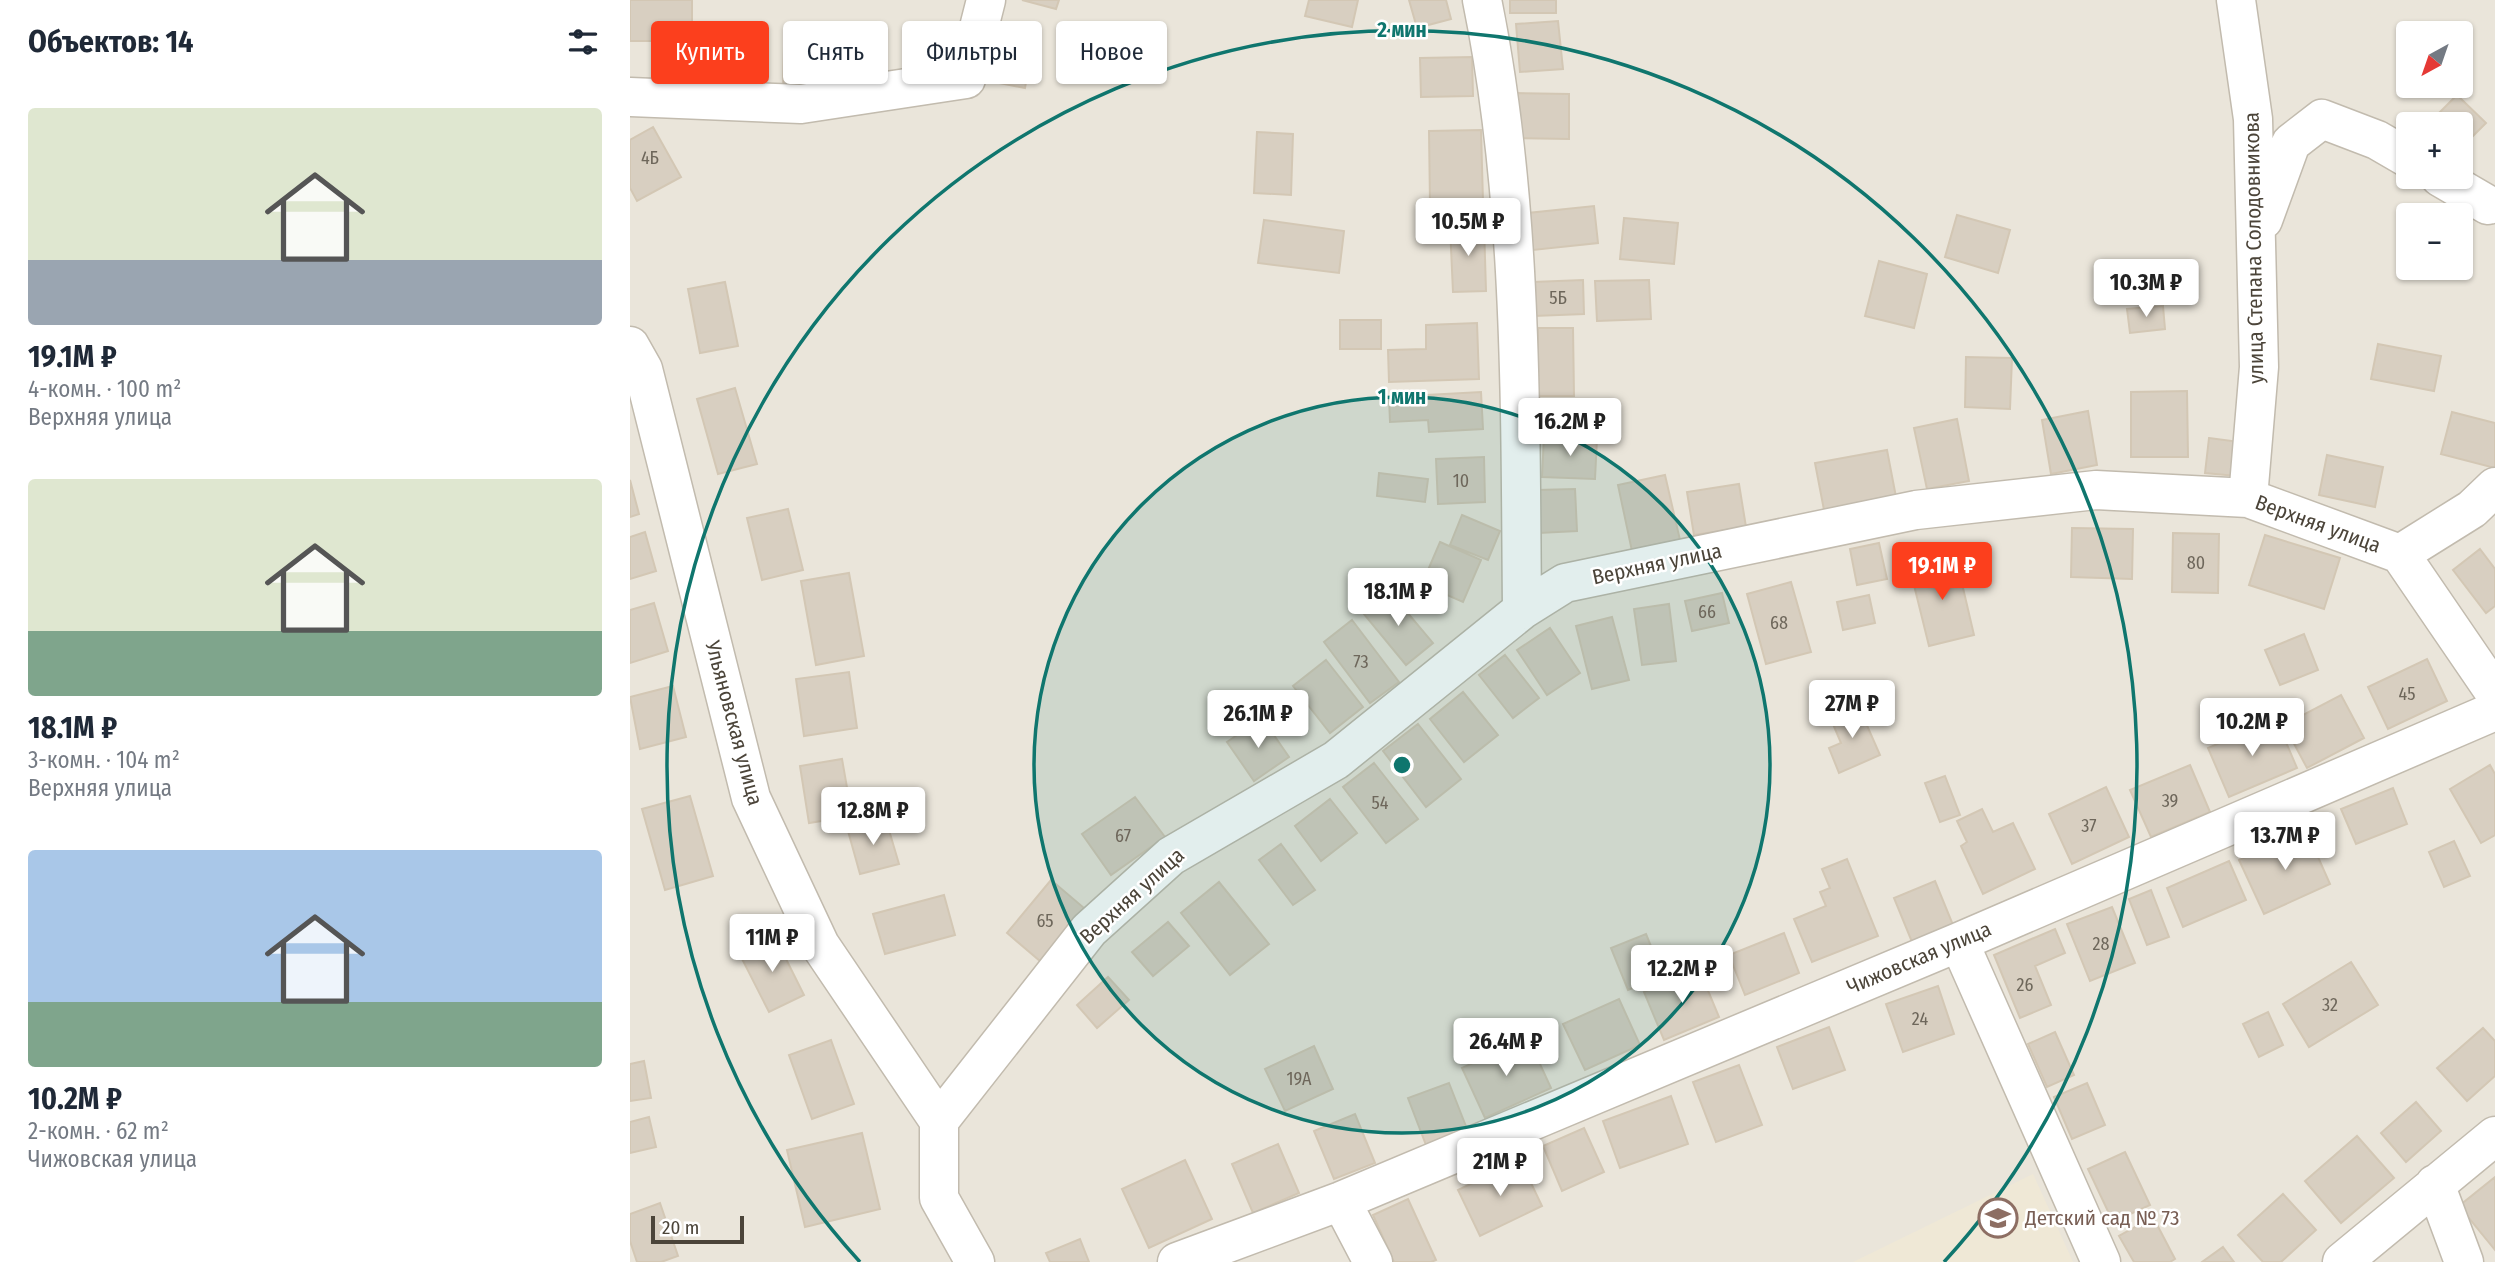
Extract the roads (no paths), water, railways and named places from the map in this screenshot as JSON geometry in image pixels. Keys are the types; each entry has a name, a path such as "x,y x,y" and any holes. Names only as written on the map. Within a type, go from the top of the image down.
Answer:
{"street":[{"path":"630,97 801,104 966,79 986,0"},
{"path":"1482,0 1498,80 1511,203 1522,610"},
{"name":"улица Степана Солодовникова","path":"2236,0 2253,119 2256,239 2259,367 2248,498"},
{"path":"2256,239 2291,143 2322,119 2377,140 2396,151"},
{"path":"2461,189 2488,205"},
{"name":"Ульяновская улица","path":"630,346 643,369 751,798 820,945 939,1121"},
{"path":"2400,554 2472,509 2495,487"},
{"name":"Верхняя улица","path":"939,1121 1089,930 1171,856 1336,760 1522,610 1565,583 1916,510 2096,490 2248,498 2400,554 2495,693"},
{"name":"Чижовская улица","path":"1177,1262 1341,1200 1959,942 2495,711"},
{"path":"1959,942 2101,1262"},
{"path":"939,1121 939,1198 975,1262"},
{"path":"2343,1262 2495,1136"},
{"path":"2435,1184 2464,1262"},
{"path":"1341,1200 1373,1262"}],"place":[{"name":"Детский сад № 73","path":"1998,1218"}]}
